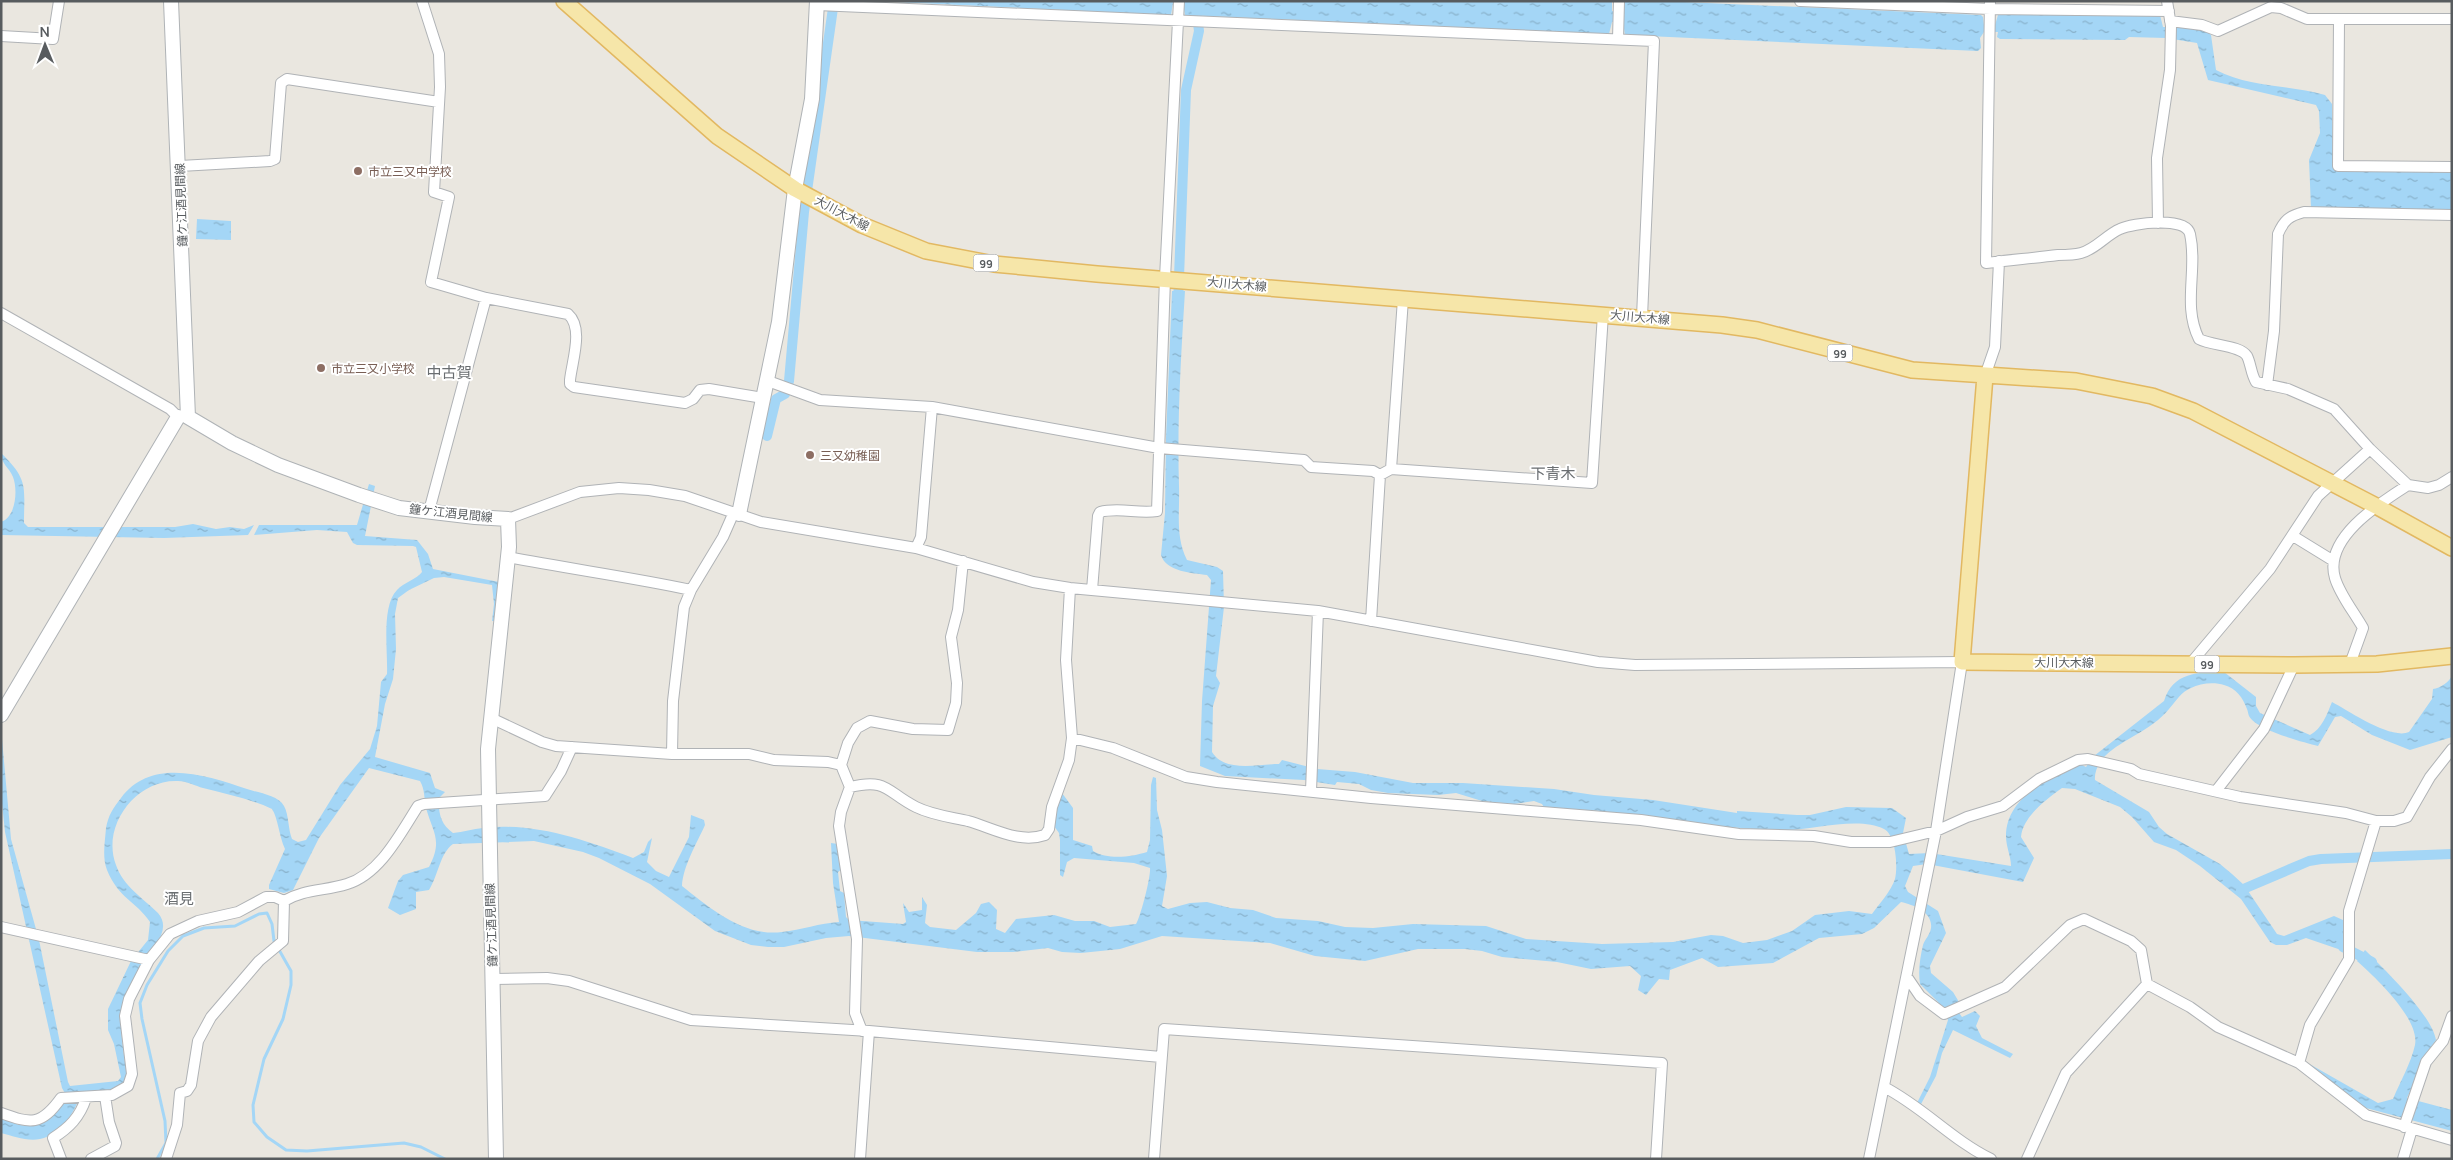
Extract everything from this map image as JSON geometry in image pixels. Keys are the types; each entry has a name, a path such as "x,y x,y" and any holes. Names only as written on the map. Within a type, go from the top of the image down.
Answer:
{"main road":[{"name":"鐘ケ江酒見間線","path":"171,1 180,166 183,417 278,465 399,508 508,519 508,557 497,657 493,719 488,749 496,1159"},
{"name":"大川大木線","path":"564,1 717,136 798,189 862,225 926,251 994,264 1403,299 1642,317 1757,330 1912,370 2076,381 2152,396 2193,412 2376,506 2452,548"},
{"path":"736,513 768,381 779,322 812,98 819,4"},
{"path":"1962,662 1985,376"},
{"path":"1,715 183,417"},
{"name":"大川大木線","path":"1962,662 2377,664 2452,656"}],"street":[{"path":"1,36 53,39 59,1"},
{"path":"422,1 439,54 439,102 434,192 449,197 431,282 486,298 568,314 573,319 577,329 570,380 570,384 574,387 685,403 693,399 700,390 709,389 763,398"},
{"path":"1092,590 1098,516 1100,512 1110,509 1142,514 1157,511 1165,278 1179,1"},
{"path":"1618,39 1619,1"},
{"path":"1800,1 1989,9 2169,11 2218,31 2271,7 2281,8 2307,19 2452,19"},
{"path":"819,4 843,7 869,4 1654,42 1642,317"},
{"path":"1989,9 1986,263 2080,253 2120,229 2158,223 2178,223 2185,226 2190,232 2192,273 2189,300 2191,316 2199,339 2208,344 2241,350 2246,355 2256,382 2280,386 2328,405 2408,485 2428,488 2439,485 2452,477"},
{"path":"2158,223 2157,158 2170,70 2169,11"},
{"path":"2339,18 2338,166 2452,167"},
{"path":"180,166 270,162 275,159 281,84 287,79 439,102"},
{"path":"2267,385 2274,331 2278,234 2290,216 2304,212 2452,215"},
{"path":"1985,376 1995,347 1999,261"},
{"path":"429,511 486,298"},
{"path":"1391,469 1403,299"},
{"path":"1,313 183,417"},
{"path":"1380,475 1391,469 1592,483 1603,314"},
{"path":"768,381 820,400 932,407 1160,448 1304,460 1311,467 1373,471 1380,475"},
{"path":"916,548 921,537 932,407"},
{"path":"2190,664 2270,569 2318,496 2370,448"},
{"path":"1371,621 1380,475"},
{"path":"2350,664 2363,628 2335,579 2332,560 2343,538 2376,506 2408,485"},
{"path":"508,519 580,492 619,488 649,490 685,496 761,522 916,548 1033,582 1070,588 1207,602 1318,611 1598,662 1635,665 1962,662 1936,831 1869,1159"},
{"path":"672,754 671,727 682,619 691,590 736,513"},
{"path":"2293,536 2332,560"},
{"path":"508,557 568,569 623,576 691,590"},
{"path":"860,1159 865,1031 855,1013 857,939 840,826 841,812 850,787 841,765 848,743 857,728 870,720 913,729 948,730 956,703 958,683 951,637 958,610 963,561"},
{"path":"850,787 864,784 881,784 917,807 935,814 970,822 1014,836 1037,838 1046,836 1052,808 1069,760 1072,738 1066,653 1070,588"},
{"path":"1311,789 1318,611"},
{"path":"2216,791 2264,730 2294,665"},
{"path":"493,719 542,742 572,747 672,754 749,754 774,760 828,762 841,765"},
{"path":"1072,738 1113,748 1186,777 1311,789 1371,798 1640,820 1739,834 1792,834 1851,842 1890,842 1936,831 1967,817 2003,806 2039,779 2078,760 2096,760 2131,769 2138,774 2278,804 2346,813 2376,822 2394,821 2407,817 2430,777 2452,748"},
{"path":"284,901 294,895 311,890 345,885 358,880 374,867 418,806 439,802 545,796 561,771 572,747"},
{"path":"2299,1063 2310,1025 2349,959 2349,911 2376,822"},
{"path":"1,1113 19,1121 30,1122 51,1111 61,1098 105,1096 117,1093 128,1086 132,1074 126,1016 129,999 149,960 170,934 198,921 238,912 266,897 275,897 284,901"},
{"path":"166,1159 177,1125 180,1094 191,1085 198,1041 218,1007 259,961 283,941 284,901"},
{"path":"1907,977 1920,996 1944,1014 2005,987 2070,925 2084,919 2131,941 2141,950 2147,984"},
{"path":"1,927 149,960"},
{"path":"493,979 547,978 569,981 691,1020 865,1031 1161,1057"},
{"path":"2147,984 2190,1007 2218,1027 2299,1063 2366,1115 2452,1140"},
{"path":"2027,1159 2066,1073 2147,984"},
{"path":"2403,1159 2408,1128 2426,1062 2443,1041 2452,1016"},
{"path":"1154,1159 1164,1029 1662,1063 1656,1159"},
{"path":"1884,1087 1904,1097 1973,1150 1991,1159"},
{"path":"91,1159 115,1146 116,1143 109,1122 105,1096"},
{"path":"61,1159 53,1138 66,1130 75,1120 86,1098"}],"water":[{"path":"874,1 1612,1 1612,11 1623,12 1625,1 1662,1 1981,15 1984,25 1995,25 1998,15 2160,15 2163,27 2172,27 2173,25 2203,28 2211,35 2216,70 2242,80 2325,95 2332,104 2333,169 2452,171 2452,210 2311,208 2309,160 2320,133 2319,111 2316,105 2208,80 2197,43 2166,38 2129,37 2125,40 2000,39 1997,37 1998,32 1984,32 1980,38 1981,48 1978,51 1625,35 1623,22 1612,22 1609,34 1185,15 1183,3 1173,3 1171,15"},
{"path":"197,219 231,221 231,240 196,239"},
{"path":"1172,291 1185,291 1179,413 1179,533 1187,560 1217,567 1223,571 1224,607 1216,676 1220,683 1213,706 1212,752 1225,763 1252,766 1279,764 1282,760 1317,769 1355,772 1413,783 1463,783 1554,789 1594,795 1653,800 1737,813 1737,811 1810,815 1846,807 1892,808 1906,818 1903,833 1909,854 1930,853 2011,866 2006,840 2008,822 2013,810 2021,800 2043,782 2078,763 2086,767 2094,756 2164,701 2168,691 2174,684 2188,676 2205,672 2224,672 2256,697 2256,706 2260,713 2310,735 2321,725 2332,702 2381,728 2392,732 2409,732 2432,699 2433,689 2444,684 2452,675 2452,737 2410,750 2372,735 2341,716 2335,717 2318,746 2280,735 2261,726 2249,716 2243,701 2235,691 2228,686 2208,684 2195,686 2184,692 2162,717 2120,744 2105,756 2099,764 2095,780 2149,812 2159,827 2167,834 2220,864 2232,874 2244,885 2277,934 2284,936 2334,916 2343,920 2344,951 2306,938 2287,945 2276,945 2270,942 2241,899 2200,866 2176,850 2154,842 2132,817 2120,807 2075,789 2062,788 2037,809 2026,822 2021,837 2034,858 2023,882 1927,864 1913,866 1905,886 1908,892 1938,911 1946,933 1930,966 1931,973 1953,992 1959,1002 1954,1006 1962,1017 1975,1011 1980,1016 1976,1026 1982,1038 2013,1054 2010,1058 1953,1030 1942,1053 1936,1076 1920,1106 1917,1103 1930,1077 1948,1020 1938,1002 1920,984 1920,960 1924,943 1930,933 1931,922 1922,910 1901,902 1874,928 1862,934 1819,938 1773,963 1718,967 1702,958 1670,970 1669,980 1659,979 1646,995 1638,990 1641,976 1630,966 1591,969 1557,962 1502,957 1482,951 1465,949 1418,949 1365,961 1315,956 1270,943 1162,936 1120,949 1081,953 1062,952 1048,948 1013,952 977,952 849,936 826,938 784,947 768,947 751,945 715,931 650,884 599,858 583,852 534,841 453,844 445,853 429,890 416,892 416,909 400,915 388,908 398,881 403,875 429,867 435,850 435,837 420,781 369,768 319,838 293,890 284,893 269,889 285,849 272,809 184,782 163,782 148,788 136,796 118,821 113,835 113,850 119,872 128,885 158,913 163,926 162,933 126,1000 122,1013 122,1035 127,1078 118,1090 81,1094 71,1115 55,1133 40,1139 31,1140 1,1133 1,1118 15,1124 28,1126 42,1123 60,1109 66,1095 62,1088 5,832 1,794 1,728 11,839 39,940 68,1082 70,1086 118,1081 121,1077 114,1044 108,1030 108,1009 131,961 148,940 150,922 122,894 107,870 104,849 106,828 110,816 118,802 133,785 148,777 163,773 197,775 277,799 286,810 292,839 298,842 306,840 340,785 370,749 377,726 381,682 387,674 386,630 389,607 392,597 397,590 422,572 416,547 413,546 357,545 353,543 347,532 317,530 254,535 259,525 357,525 369,484 375,486 365,536 417,540 428,554 433,569 499,582 494,621 492,621 494,604 492,585 444,577 434,578 409,590 398,598 395,614 396,649 393,679 385,704 375,757 430,773 435,788 445,792 439,798 439,809 443,822 453,833 479,828 502,827 541,830 578,839 633,858 644,852 652,838 647,862 656,871 669,877 689,837 691,815 704,820 705,825 688,863 682,886 716,912 754,930 782,932 839,922 833,883 831,843 838,844 842,869 838,872 840,891 844,893 846,917 849,920 903,924 906,922 903,903 909,912 922,910 922,897 927,905 925,923 930,927 956,930 976,913 981,904 989,902 997,910 996,929 1005,933 1016,919 1054,915 1075,921 1094,921 1110,927 1136,924 1145,898 1150,868 1134,863 1074,858 1067,862 1063,877 1060,875 1059,833 1054,826 1059,797 1062,793 1073,808 1073,840 1092,846 1093,851 1099,854 1112,857 1147,852 1150,840 1151,785 1153,777 1156,778 1157,810 1162,830 1167,876 1162,906 1168,909 1190,903 1207,902 1230,908 1253,910 1276,918 1318,921 1345,927 1373,928 1413,924 1486,926 1526,939 1602,944 1673,942 1711,935 1723,936 1743,943 1767,940 1792,931 1815,915 1849,911 1872,914 1893,883 1896,867 1894,844 1888,832 1874,825 1849,824 1786,830 1756,829 1606,811 1545,809 1542,804 1534,801 1514,804 1482,801 1456,793 1438,795 1388,793 1371,790 1359,784 1337,782 1335,785 1304,780 1225,776 1200,766 1202,701 1211,580 1207,575 1181,571 1168,565 1161,555 1165,513"},
{"path":"1,453 21,478 24,492 24,523 28,527 175,527 193,524 216,529 230,527 244,529 254,525 248,535 164,538 1,535 1,522 10,515 15,502 15,482 2,460"},
{"path":"2365,950 2406,993 2433,1030 2436,1040 2428,1051 2407,1098 2452,1110 2452,1131 2366,1108 2303,1064 2306,1062 2378,1103 2393,1099 2413,1052 2415,1035 2411,1023 2395,999 2357,961"}],"waterway":[{"path":"767,436 776,399 785,394 789,381 804,212 834,1"},
{"path":"1178,304 1186,90 1199,31 1195,1"},
{"path":"2241,890 2309,861 2452,854"},
{"path":"157,1159 166,1143 165,1121 142,1019 140,1003 147,985 168,951 183,936 204,928 235,926 259,914 267,913 272,924 274,941 291,971 291,985 283,1019 264,1059 253,1105 254,1122 267,1137 286,1150 307,1151 404,1143 421,1147 445,1159"},
{"path":"2343,947 2372,962"}],"place":[{"name":"市立三又中学校","path":"358,171"},
{"name":"市立三又小学校","path":"321,368"},
{"name":"三又幼稚園","path":"810,455"}],"district":[{"name":"中古賀","path":"449,372"},
{"name":"下青木","path":"1553,473"},
{"name":"酒見","path":"179,898"}]}
